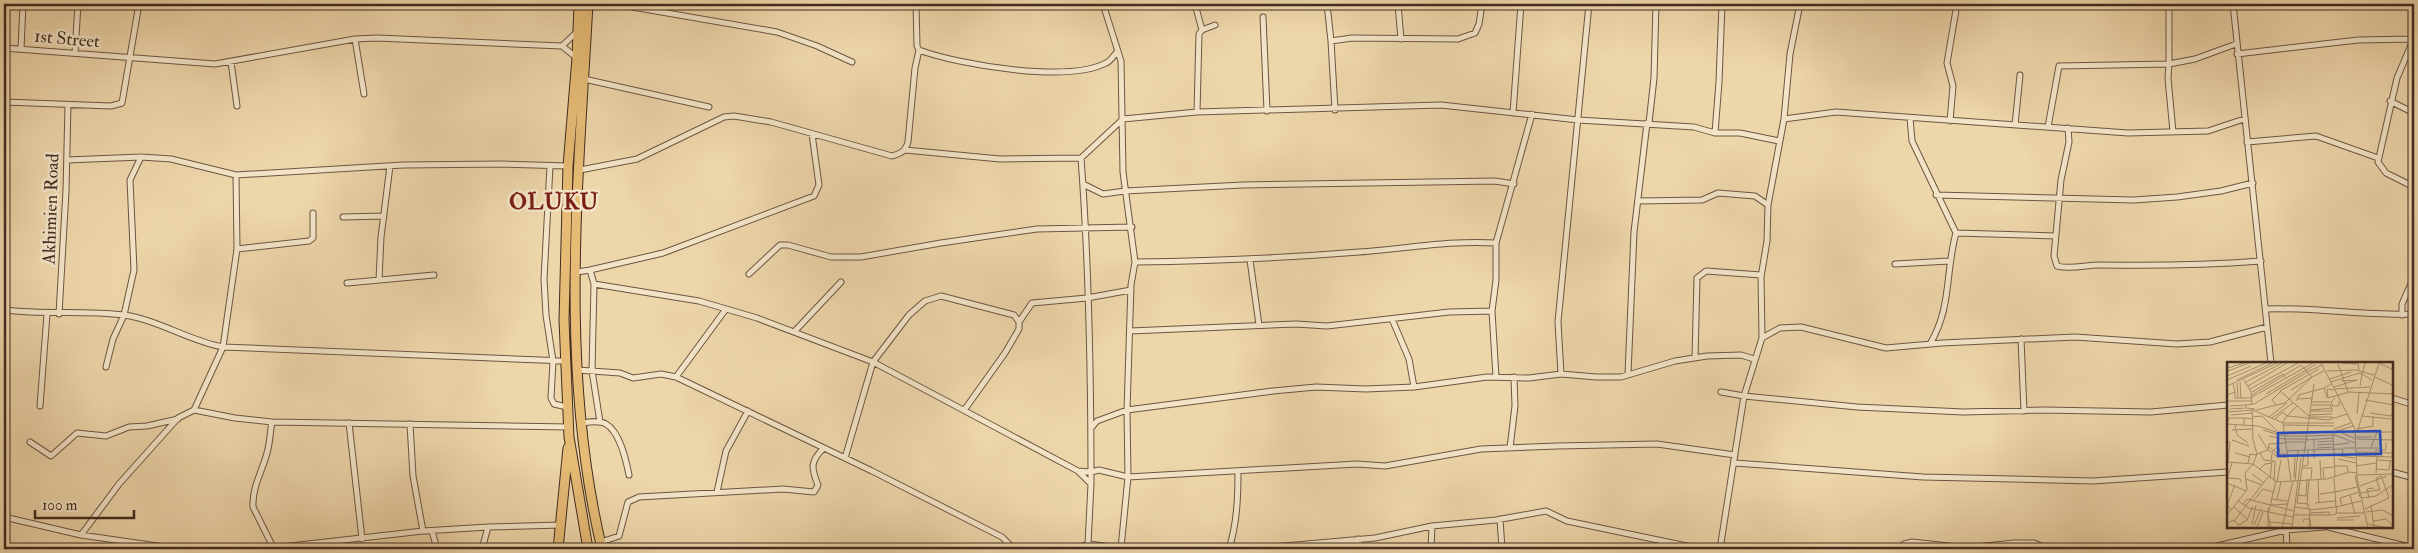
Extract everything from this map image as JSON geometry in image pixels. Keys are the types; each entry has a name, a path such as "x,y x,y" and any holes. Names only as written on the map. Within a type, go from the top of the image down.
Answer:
{"highway":[{"path":"579,4 578,58 568,166 564,268 568,427 588,549"},
{"path":"588,4 580,170 577,370 594,514 602,546"},
{"path":"558,549 569,438"}],"street":[{"path":"20,49 23,4"},
{"path":"75,53 78,4"},
{"path":"4,102 118,105 124,100 128,58 139,4"},
{"path":"615,4 777,32 852,62"},
{"path":"906,150 914,68 919,50 917,46 916,4"},
{"path":"1103,4 1116,52 1121,61 1125,191 1132,227 1135,262 1131,290 1127,410 1128,477 1122,548"},
{"path":"1195,4 1202,30"},
{"path":"1327,4 1336,110"},
{"path":"1398,4 1400,39"},
{"path":"1331,41 1352,38 1458,39 1475,33 1479,24 1482,4"},
{"path":"1513,113 1520,4"},
{"path":"1561,374 1558,322 1589,4"},
{"path":"1628,374 1632,261 1655,60 1656,4"},
{"path":"1715,132 1722,4"},
{"path":"1249,549 1375,538 1432,526 1500,519 1546,511 1567,521 1701,548 1721,549 1744,396 1762,338 1761,275 1767,241 1768,205 1784,119 1790,54 1800,4"},
{"path":"1950,121 1953,86 1947,63 1957,4"},
{"path":"2169,4 2168,78 2172,132"},
{"path":"2232,4 2253,183 2271,362"},
{"path":"1263,17 1267,111"},
{"path":"1197,112 1199,34 1202,30 1215,25"},
{"path":"578,31 562,46 578,58"},
{"path":"2237,54 2358,40 2414,38 2397,78 2390,101 2386,129 2378,158 2383,170 2414,187"},
{"path":"355,39 364,94"},
{"name":"1st Street","path":"4,48 203,64 231,62 355,39 493,42 562,46"},
{"path":"2048,127 2060,66 2169,64 2195,59 2236,44"},
{"path":"919,50 971,63 1050,72 1074,71 1104,64 1116,52"},
{"path":"231,62 237,106"},
{"path":"2015,125 2020,75"},
{"path":"584,79 710,107"},
{"path":"2390,101 2414,113"},
{"name":"Akhimien Road","path":"59,314 68,104"},
{"path":"580,170 637,158 690,135 724,117 734,116 771,122 892,156 906,150 1000,159 1081,158 1123,119 1197,112 1336,110 1441,105 1578,120 1694,126 1715,132 1740,133 1779,141"},
{"path":"1784,119 1836,112 2128,133 2208,130 2244,118"},
{"path":"1496,376 1492,312 1496,280 1496,243 1532,114"},
{"path":"1910,118 1912,141 1936,195 1956,233 1949,261 1943,318 1930,344"},
{"path":"2068,128 2067,153 2059,197 2054,261 2057,266 2200,266 2261,261"},
{"path":"577,272 663,253 814,196 819,185 812,134"},
{"path":"2247,142 2316,136 2378,158"},
{"path":"67,160 141,158 171,160 236,175 390,166 502,164 568,166"},
{"path":"106,367 113,339 124,315 134,270 135,254 130,180 141,158"},
{"path":"1081,158 1086,228 1089,396 1092,426 1088,544"},
{"path":"379,280 381,236 390,166"},
{"path":"550,166 544,279 546,315 553,361 551,398 554,404 567,407"},
{"path":"194,410 223,347 237,249 236,175"},
{"path":"1083,184 1103,194 1125,191 1379,181 1495,181 1514,184"},
{"path":"1936,195 2059,197 2106,201 2177,197 2221,191 2253,183"},
{"path":"1638,200 1702,200 1718,193 1755,196 1768,205"},
{"path":"237,249 309,241 313,238 313,213"},
{"path":"342,217 384,216"},
{"path":"749,274 780,245 788,245 831,257 861,257 1037,229 1132,227"},
{"path":"1956,233 2056,236"},
{"path":"1135,262 1250,260 1450,243 1496,243"},
{"path":"1250,260 1259,325"},
{"path":"1895,264 1949,261"},
{"path":"590,270 594,284 592,371 600,422"},
{"path":"1695,358 1697,278 1700,274 1706,271 1761,275"},
{"path":"348,283 434,275"},
{"path":"2402,315 2402,304 2414,277"},
{"path":"794,332 842,282"},
{"path":"594,284 699,301 794,332 873,362 1078,471 1091,484"},
{"path":"964,409 1005,353 1019,330 1019,322 1032,302 1087,298 1131,290"},
{"path":"845,458 873,362 909,314 925,301 941,296 1014,315 1019,322"},
{"path":"2266,309 2309,308 2370,315 2414,314"},
{"path":"676,377 726,309"},
{"path":"4,310 47,314 124,315 168,327 210,345 223,347 566,361"},
{"path":"1130,331 1296,324 1327,326 1450,312 1492,312"},
{"path":"40,406 47,314"},
{"path":"1392,318 1409,359 1414,387"},
{"path":"1762,338 1788,326 1802,327 1886,348 2075,337 2177,344 2210,342 2267,327"},
{"path":"2021,340 2024,411"},
{"path":"1092,426 1097,421 1127,410 1316,387 1366,389 1414,387 1496,376 1514,377 1561,374 1596,377 1628,374 1695,358 1741,355 1754,359"},
{"path":"577,370 620,373 633,378 661,374 676,377 845,458 1002,537 1014,549"},
{"path":"1510,448 1515,406 1514,377"},
{"path":"1721,392 1744,396 1866,407 1963,412 2151,412 2227,405"},
{"path":"2393,398 2414,406"},
{"path":"30,442 51,456 77,433 106,436 136,425 147,426 178,418 194,410 235,418 272,422 568,427"},
{"path":"716,492 726,450 748,411"},
{"path":"81,536 119,484 178,418"},
{"path":"272,422 267,454 254,489 252,500 253,507 274,549"},
{"path":"582,423 600,422 608,426 622,451 629,475"},
{"path":"349,423 362,539"},
{"path":"410,424 413,476 423,531"},
{"path":"1078,471 1091,472 1099,470 1128,477 1357,464 1385,466 1481,449 1657,444 1735,455"},
{"path":"602,546 620,536 628,502 639,496 783,489 814,492 818,485 812,469 812,462 824,448"},
{"path":"1734,463 1923,477 2093,481 2227,472"},
{"path":"1229,549 1235,530 1238,507 1238,472"},
{"path":"2393,472 2414,478"},
{"path":"4,517 81,536 178,549"},
{"path":"1500,519 1502,549"},
{"path":"264,549 423,531 560,525"},
{"path":"1431,549 1432,526"},
{"path":"482,549 488,527"},
{"path":"2204,549 2286,528 2287,549"},
{"path":"2330,528 2414,548"},
{"path":"432,531 437,549"},
{"path":"1358,539 1360,549"},
{"path":"1900,549 1904,544 1912,542 1967,548 1992,544 2034,543 2041,546 2042,549"},
{"path":"1304,543 1304,549"},
{"path":"1078,549 1088,544 1129,549 1197,549"}],"district":[{"name":"OLUKU","path":"554,202"}]}
